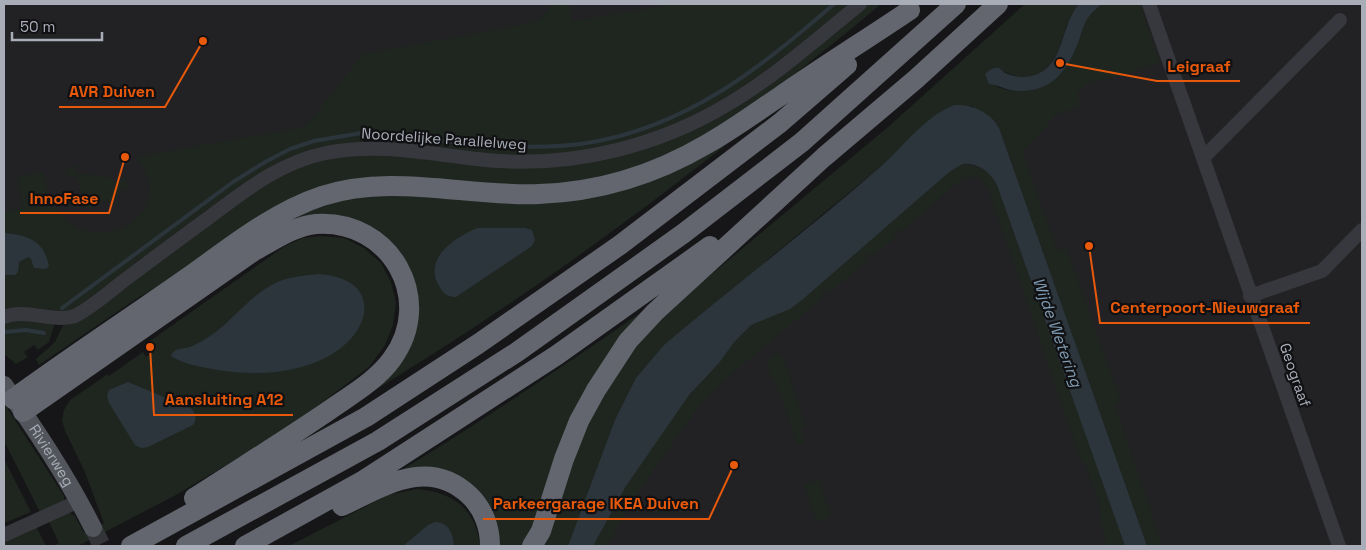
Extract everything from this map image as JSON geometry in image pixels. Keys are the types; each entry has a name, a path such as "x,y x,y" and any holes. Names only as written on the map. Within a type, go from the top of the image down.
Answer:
{"highway":[{"path":"186,546 378,440 517,352 684,233 802,142 956,4"},
{"path":"532,546 541,531 564,459 579,421 596,390 628,341 655,312 824,157 916,79 998,4"},
{"path":"13,399 242,239 300,204 334,192 380,186 498,194 538,194 574,191 613,183 650,172 692,152 739,125 914,7"},
{"path":"131,546 366,417 560,288 620,245 780,123 914,7"},
{"path":"245,546 364,480 557,355 692,260 824,157"},
{"path":"13,399 254,251 298,228 315,224 350,228 366,234 376,241 396,262 408,291 410,306 408,325 402,344 392,360 362,387 291,436 118,546"},
{"path":"254,546 399,480 414,476 432,476 460,487 472,498 487,521 490,546"}],"main road":[{"name":"Rivierweg","path":"13,399 79,501 93,528"}],"street":[{"name":"Noordelijke Parallelweg","path":"4,317 17,314 51,319 75,316 247,189 290,164 326,152 372,148 498,161 528,162 605,153 656,139 696,122 730,103 783,66 860,4"},
{"name":"Geograaf","path":"1149,4 1339,546"},
{"path":"1203,158 1340,20"},
{"path":"1250,296 1322,271 1362,230"},
{"path":"4,535 79,501"}],"shaded area":[{"path":"4,4 765,4 360,114 4,302"},
{"path":"552,4 569,4 572,21 666,4 855,4 726,103 642,140 535,159 389,146 377,129 368,130 362,144 303,156 75,312 4,313 4,212 23,208 17,177 43,172 55,208 71,224 91,232 110,231 128,224 142,213 149,196 148,178 135,157 300,128 311,120 363,54 531,23 542,17"},
{"path":"863,4 881,4 791,77 683,148 626,170 573,183 529,186 374,177 139,297 39,365 36,359 55,342 64,323 217,214 295,165 355,153 540,164 707,119"},
{"path":"1025,4 1079,4 1068,22 1057,52 1044,69 1035,75 1021,77 1011,75 998,68 994,85 997,87 1024,91 1043,87 1051,82 1065,69 1088,18 1102,4 1141,4 1160,62 1085,85 1077,94 1081,106 1057,114 1028,146 1022,149 1057,251 1066,247 1121,401 1114,404 1162,546 1147,546 996,121 971,106 927,122 879,168 766,261 891,222 948,172 961,165 969,164 985,170 992,176 997,185 1125,546 1107,546 1101,524 1099,503 1085,463 1082,463 988,188 980,178 967,177 962,179 901,232 899,229 894,234 896,237 873,256 870,253 865,257 868,260 829,293 826,290 821,294 823,297 720,384 699,406 650,475 607,546 543,546 585,430 595,408 636,347 651,329 701,283 888,127"},
{"path":"1088,4 1362,4 1362,546 577,546 686,358 986,127 990,117"},
{"path":"773,107 650,204 587,250 457,339 348,407 376,383 415,286 410,272 396,248 375,229 363,223 349,218 327,216 277,223 353,194 590,195"},
{"path":"76,165 76,174 104,176 118,183 126,178 129,189 120,189 118,197 111,202 93,201 91,210 83,207 88,199 81,191 76,176 68,178 67,172 68,168"},
{"path":"320,236 344,238 364,248 381,263 391,282 396,303 393,325 385,345 369,367 308,413 255,448 174,496 78,546 53,546 59,543 49,522 69,512 75,516 84,533 104,523 84,470 62,421 64,410 70,400 143,352 146,357 154,352 147,343 285,246 303,238"},
{"path":"669,293 628,335 526,546 497,546 479,498 390,477 531,387"},
{"path":"13,318 55,323 49,342 38,350 34,345 24,352 28,357 16,364 4,354 4,320"},
{"path":"779,354 783,357 805,425 801,430 805,441 802,445 797,444 779,391 767,367 769,358"},
{"path":"4,403 64,496 64,501 41,514 4,441"},
{"path":"4,459 31,512 4,523"},
{"path":"819,480 831,517 817,522 804,485"},
{"path":"417,489 441,494 452,499 468,512 478,533 480,546 289,546 388,495"},
{"path":"35,524 46,546 4,546 4,538"}],"water":[{"path":"1079,4 1102,4 1086,21 1074,53 1057,78 1041,88 1031,90 1015,91 989,84 985,74 993,69 999,68 1005,73 1024,77 1038,74 1050,65 1060,48 1073,11"},
{"name":"Wijde Wetering","path":"954,105 967,106 986,113 999,128 1147,546 1125,546 997,185 983,169 974,165 963,164 948,173 802,300 790,309 751,325 689,395 626,486 593,546 568,546 615,420 636,378 664,345 853,191 923,125 943,110"},
{"path":"477,228 525,228 532,230 535,240 532,246 456,297 447,295 438,284 435,265 444,249 460,237"},
{"path":"4,233 20,235 33,240 43,250 49,266 46,269 34,268 31,259 28,257 19,262 18,272 15,275 4,275"},
{"path":"318,274 339,278 353,285 362,295 364,308 362,321 355,334 343,346 327,357 315,363 288,370 246,373 188,364 171,356 177,350 192,346 213,334 253,298 275,283 299,276"},
{"path":"128,382 192,409 196,417 193,425 148,447 141,448 135,445 109,403 107,395 109,390"},
{"path":"435,522 447,526 453,537 454,546 403,546 428,525"}],"waterway":[{"path":"387,135 487,145 537,147 587,143 623,135 657,124 690,109 720,91 750,72 834,4"},
{"path":"62,308 233,182 265,162 290,149 314,141 361,133"},
{"path":"4,332 26,330 44,333"}],"tunnel":[{"path":"93,528 102,546"}],"place":[{"name":"AVR Duiven","path":"203,41"},
{"name":"Leigraaf","path":"1060,63"},
{"name":"InnoFase","path":"125,157"},
{"name":"Centerpoort-Nieuwgraaf","path":"1089,246"},
{"name":"Aansluiting A12","path":"150,347"},
{"name":"Parkeergarage IKEA Duiven","path":"734,465"}]}
